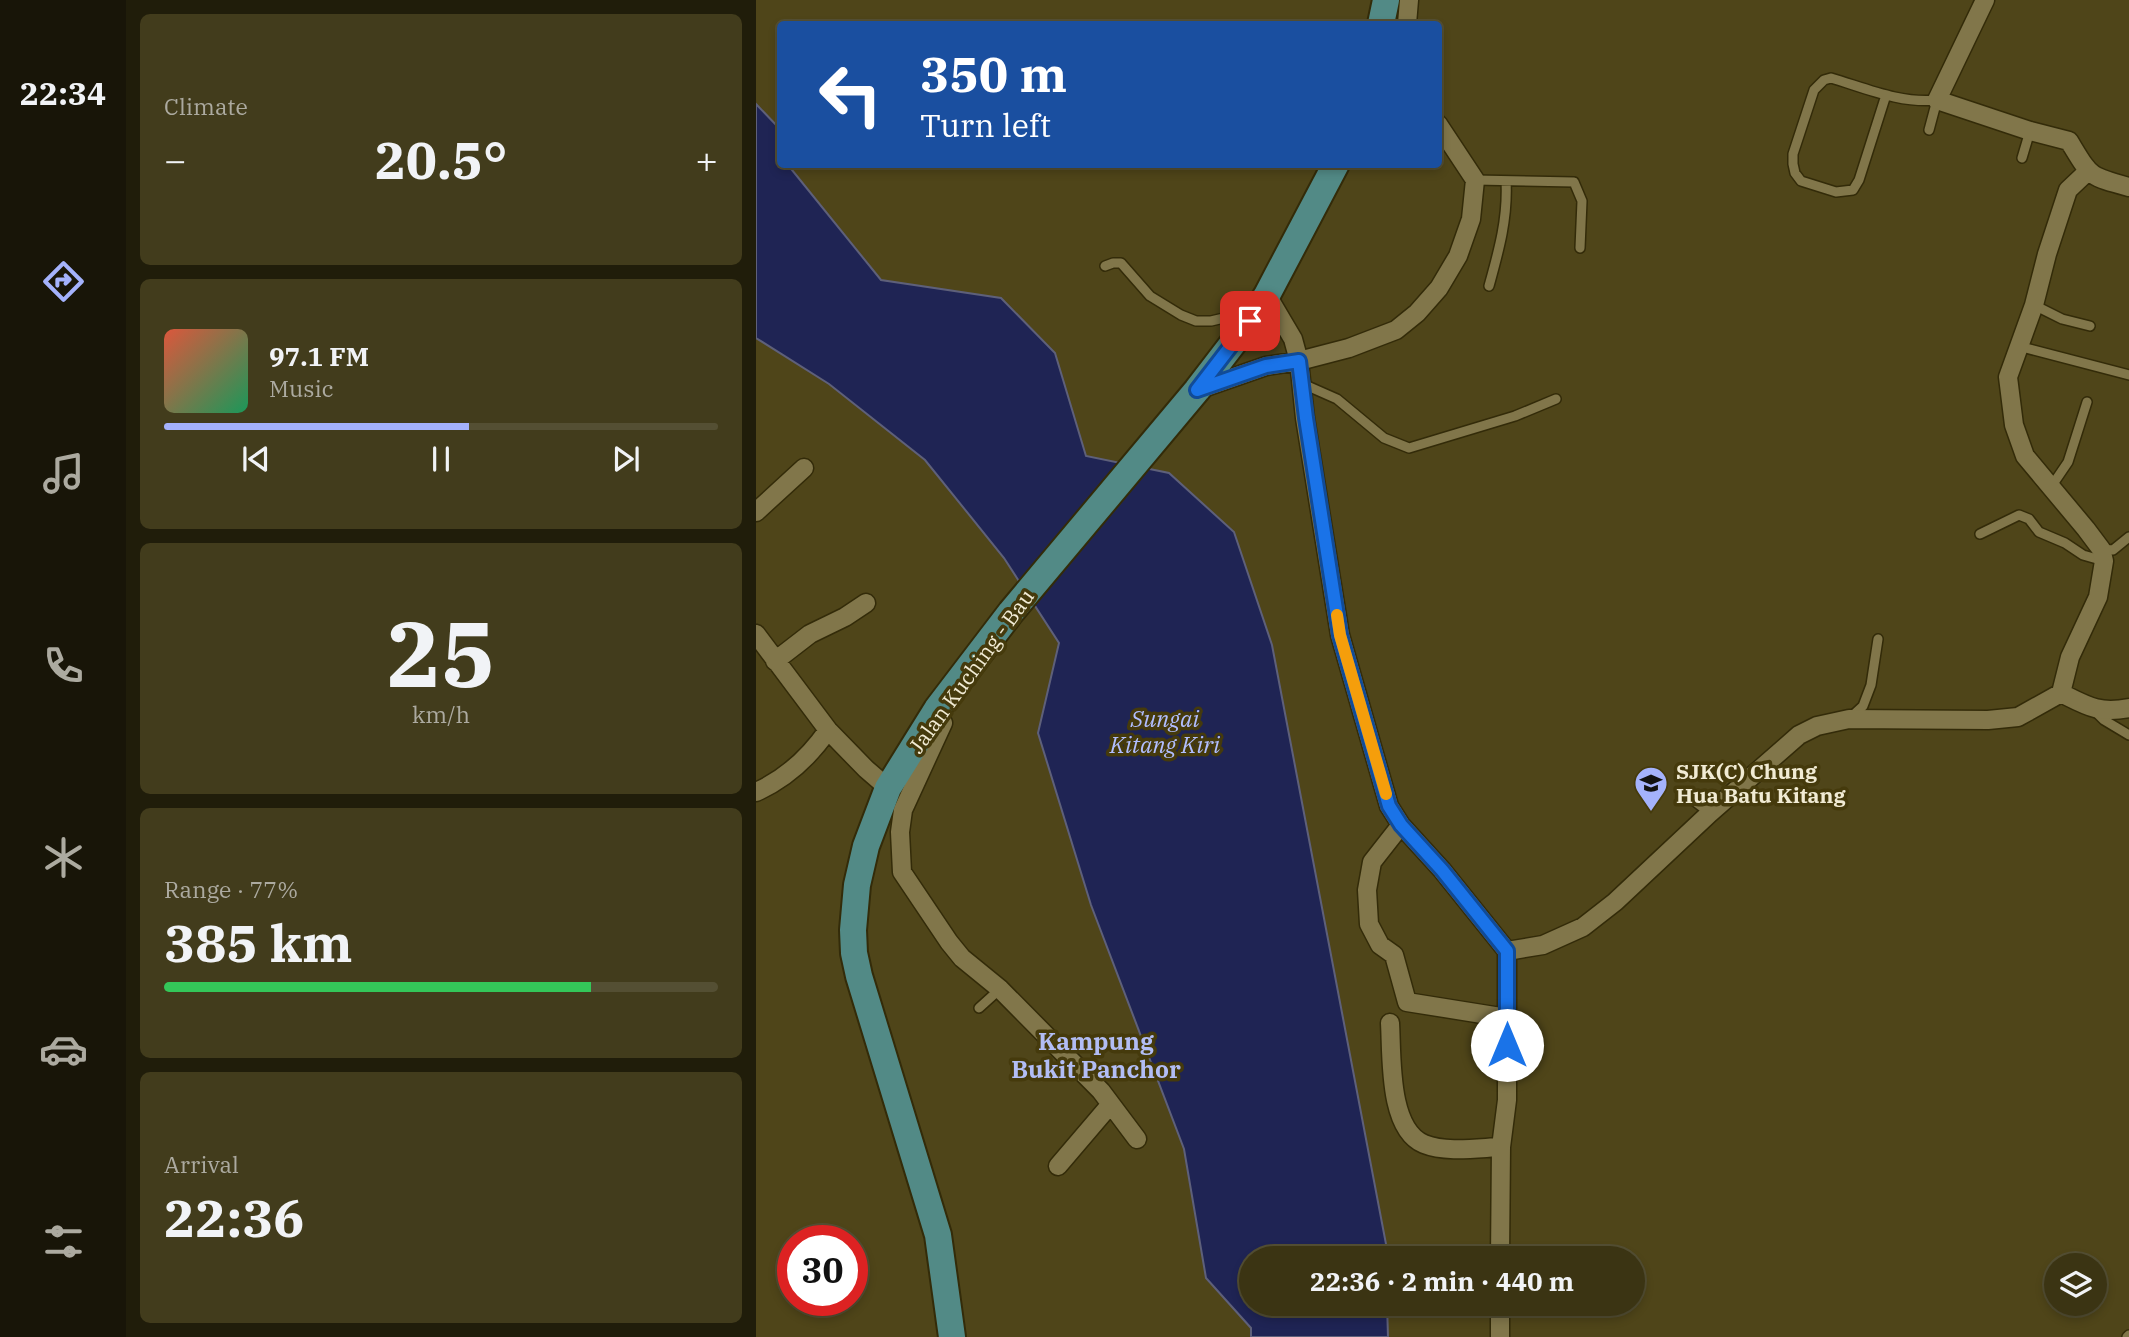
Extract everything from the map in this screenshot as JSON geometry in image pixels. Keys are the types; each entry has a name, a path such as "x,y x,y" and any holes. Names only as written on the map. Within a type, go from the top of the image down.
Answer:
{"main road":[{"path":"1382,21 1385,0"},
{"name":"Jalan Kuching - Bau","path":"952,1337 938,1235 854,953 857,885 866,846 888,789 937,709 1011,612 1173,420 1250,321 1267,295 1334,168"}],"street":[{"path":"1408,21 1409,0"},
{"path":"1985,0 1937,100 2069,141 2087,172 2097,178 2129,187"},
{"path":"1197,390 1266,366 1299,361 1349,348 1396,330 1417,313 1439,288 1458,256 1471,219 1475,180 1442,130"},
{"path":"1507,951 1544,945 1583,927 1615,902 1799,735 1817,726 1849,719 1987,720 2018,717 2060,693 2070,657 2098,597 2103,555 2025,456 2014,425 2008,377 2034,304 2068,190 2087,172"},
{"path":"1267,295 1293,340 1299,361 1340,635 1389,806 1401,825 1442,870 1507,951 1507,1100 1501,1147 1500,1246"},
{"path":"756,512 804,468"},
{"path":"775,661 810,634 866,603"},
{"path":"756,634 828,730 888,789"},
{"path":"2060,693 2093,709 2111,711 2129,708"},
{"path":"937,709 943,723 903,810 900,832 902,872 962,958 1000,989 1101,1091 1137,1139"},
{"path":"756,792 785,775 804,759 828,730"},
{"path":"1401,825 1372,862 1367,890 1369,925 1380,945 1394,955 1407,1002 1507,1018"},
{"path":"1390,1023 1396,1098 1401,1118 1411,1135 1423,1144 1438,1148 1501,1147"},
{"path":"1058,1166 1111,1105"},
{"path":"1500,1316 1500,1337"}],"lane":[{"path":"1886,94 1859,180 1853,190 1836,192 1801,181 1795,173 1793,154 1814,90 1824,80 1830,78 1922,102 1937,100 1929,130"},
{"path":"2022,158 2030,131"},
{"path":"1475,180 1574,182 1582,201 1580,248"},
{"path":"1489,286 1505,224 1506,181"},
{"path":"1105,266 1121,263 1150,296 1196,321 1228,317 1250,321"},
{"path":"2034,304 2062,319 2090,326"},
{"path":"2018,346 2129,375"},
{"path":"1303,384 1337,399 1384,438 1409,448 1514,416 1556,399"},
{"path":"2051,487 2068,462 2087,402"},
{"path":"1980,534 2019,515 2029,519 2039,532 2065,543 2083,555 2103,555 2113,551 2129,537"},
{"path":"1849,719 1864,706 1871,685 1878,639"},
{"path":"2093,709 2104,720 2129,735"},
{"path":"1689,797 1710,813"},
{"path":"979,1008 1000,989"}],"water":[{"name":"Sungai Kitang Kiri","path":"756,104 777,126 777,168 790,168 881,280 1001,298 1055,353 1086,456 1169,473 1234,532 1272,645 1386,1246 1239,1246 1239,1315 1206,1278 1184,1149 1091,905 1038,733 1059,643 1004,558 925,460 829,384 756,338"},
{"name":"Sungai Kitang Kiri","path":"1240,1316 1387,1316 1388,1337 1251,1337 1251,1328"}],"slow traffic":[{"path":"1337,615 1340,635 1386,794"}],"place":[{"name":"SJK(C) Chung Hua Batu Kitang","path":"1651,813"}],"district":[{"name":"Kampung Bukit Panchor","path":"1096,1055"}],"route":[{"path":"1250,321 1197,390 1266,366 1299,361 1340,635 1389,806 1401,825 1442,870 1507,951 1507,1045"}]}
